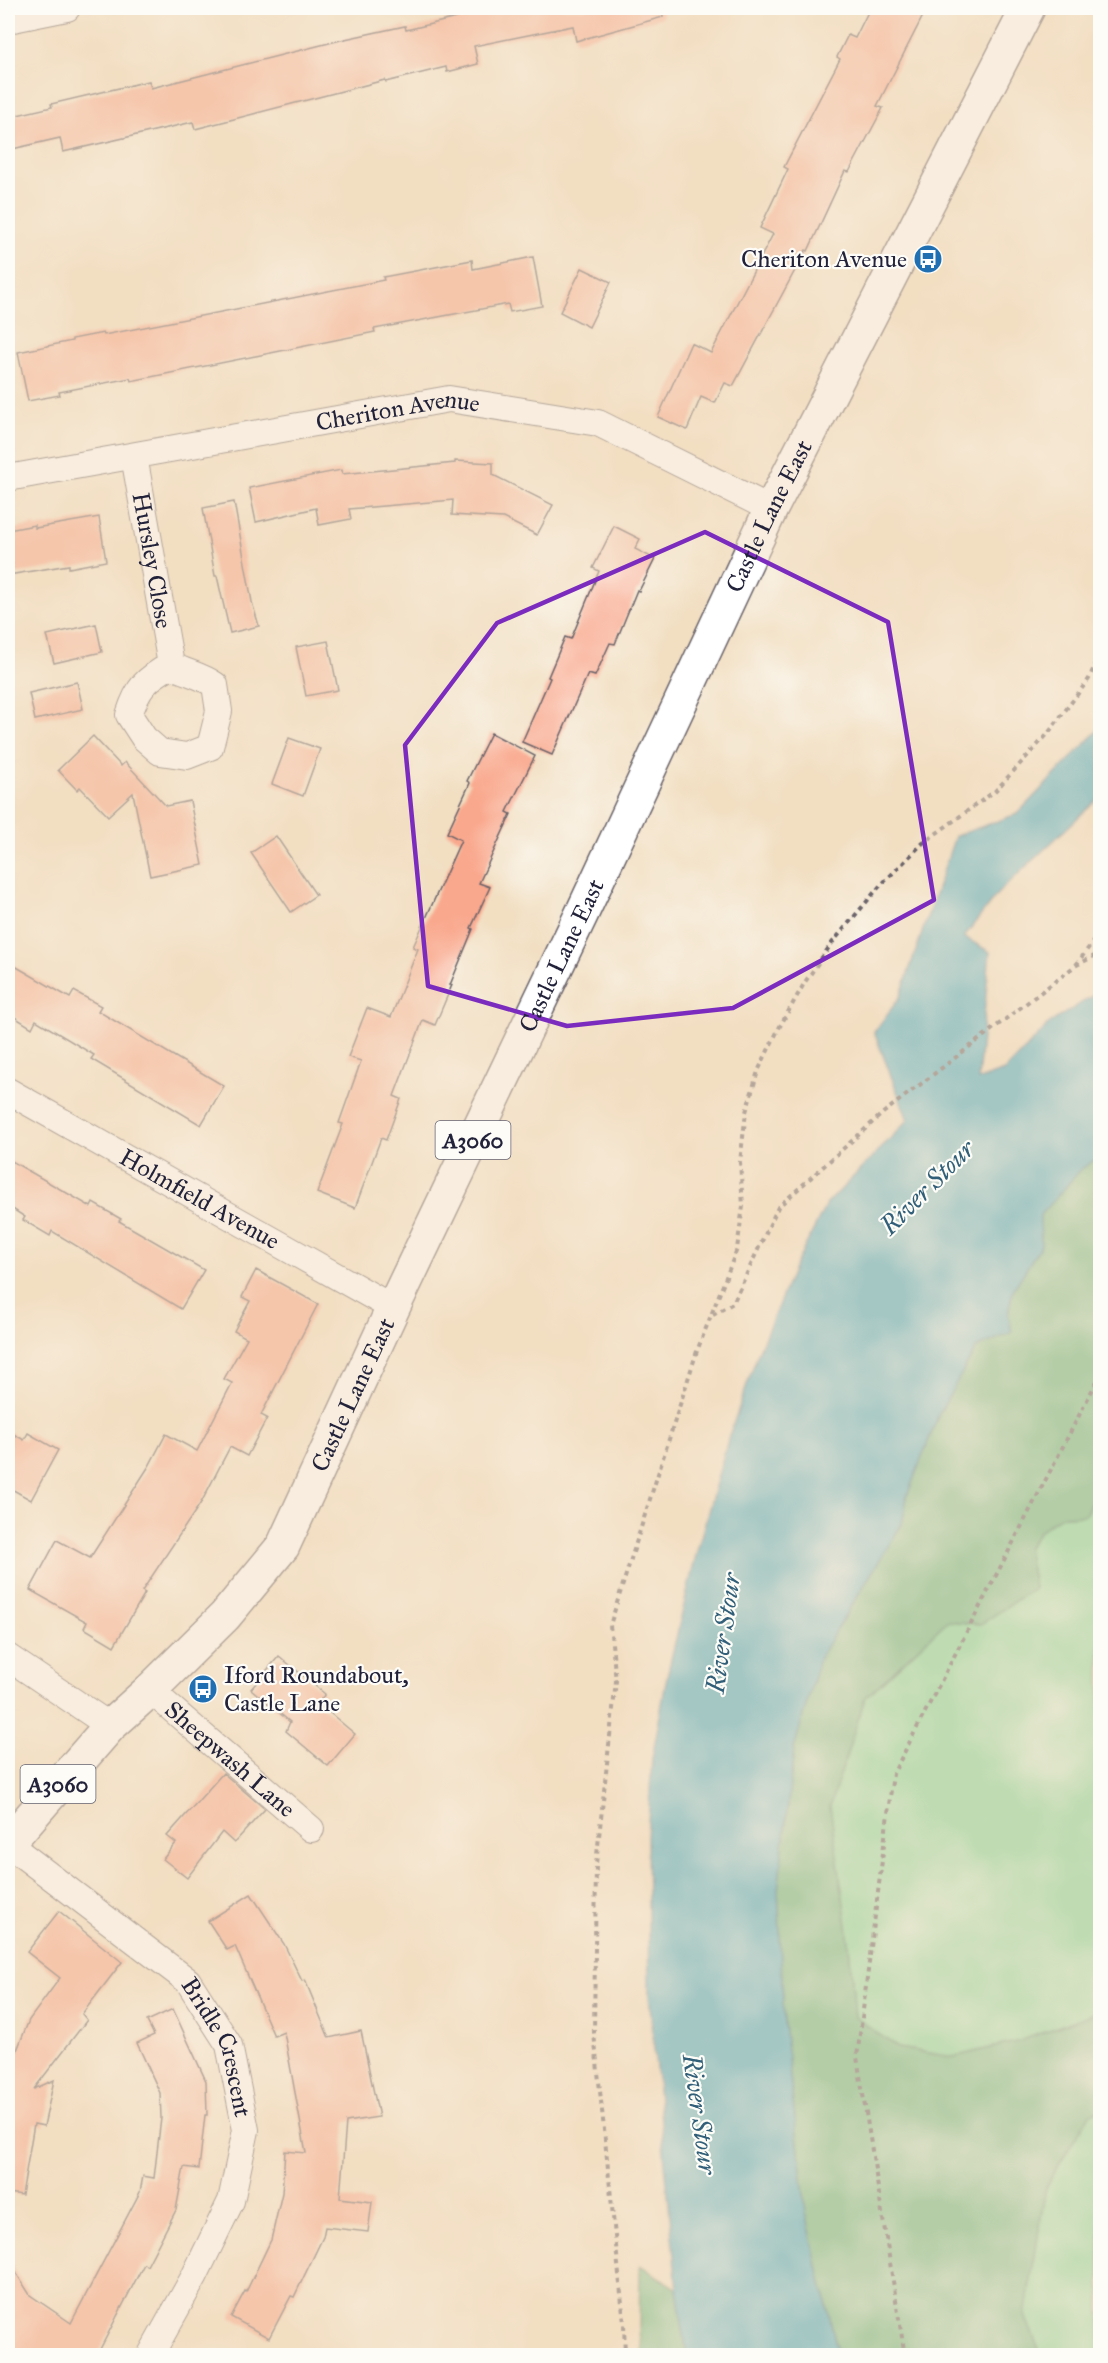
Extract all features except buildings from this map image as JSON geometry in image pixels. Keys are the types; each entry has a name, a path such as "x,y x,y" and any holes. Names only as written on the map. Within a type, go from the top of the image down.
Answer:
{"main road":[{"name":"Castle Lane East","path":"8,1843 110,1726 225,1616 283,1546 393,1308 583,911 771,509 1028,8"}],"street":[{"path":"8,20 67,8"},
{"name":"Cheriton Avenue","path":"8,478 449,399 598,423 771,509"},
{"name":"Hursley Close","path":"134,456 171,664"},
{"name":"Holmfield Avenue","path":"8,1091 393,1308"},
{"path":"8,1657 110,1726"},
{"name":"Sheepwash Lane","path":"150,1690 311,1829"},
{"name":"Bridle Crescent","path":"8,1843 188,1981 229,2045 246,2130 231,2201 194,2277 150,2355"}],"path":[{"path":"625,2355 624,2323 594,2033 596,1864 616,1682 610,1625 697,1351 713,1316 737,1249 743,1206 740,1162 746,1112 758,1071 805,982 832,943 879,887 923,843 995,791 1046,736 1089,679 1101,653"},
{"path":"1075,966 1101,932"},
{"path":"713,1316 733,1303 778,1208 883,1113 1075,966 1101,953"},
{"path":"905,2355 857,2057 893,1774 1101,1375"}],"highlighted area":[{"path":"705,532 888,622 934,900 733,1008 567,1026 428,986 405,745 497,623"}],"green space":[{"path":"1100,1156 1100,1486 1085,1515 1061,1516 1040,1530 1027,1548 1034,1588 981,1624 947,1621 865,1698 830,1806 848,1933 855,2017 898,2048 953,2057 1020,2041 1100,2011 1100,2110 1090,2114 1046,2186 1025,2316 1041,2355 838,2355 806,2213 784,2025 778,1890 794,1749 819,1658 902,1524 907,1496 938,1416 976,1348 1012,1332 1008,1314 1013,1290 1041,1245 1040,1216 1080,1170"},
{"path":"1100,1486 1100,2011 1020,2041 953,2057 898,2048 855,2017 848,1933 829,1806 865,1698 947,1621 981,1624 1034,1588 1027,1549 1040,1530 1061,1516 1085,1515"},
{"path":"1100,2110 1100,2355 1041,2355 1025,2316 1046,2186 1090,2114"},
{"path":"640,2265 677,2289 687,2355 642,2355 639,2332"}],"water":[{"name":"River Stour","path":"1100,728 1100,797 998,893 964,937 990,952 978,1080 1004,1071 1051,1022 1100,991 1100,1156 1080,1170 1040,1216 1041,1245 1013,1290 1008,1314 1012,1332 976,1348 938,1416 907,1496 902,1524 819,1658 794,1749 778,1890 784,2025 806,2213 838,2355 687,2355 677,2289 649,1996 647,1837 652,1759 667,1676 696,1555 729,1436 758,1353 794,1268 826,1205 908,1120 874,1032 900,997 955,836 1017,814"}],"place":[{"name":"Cheriton Avenue","path":"928,259"},
{"name":"Iford Roundabout, Castle Lane","path":"203,1689"}]}
